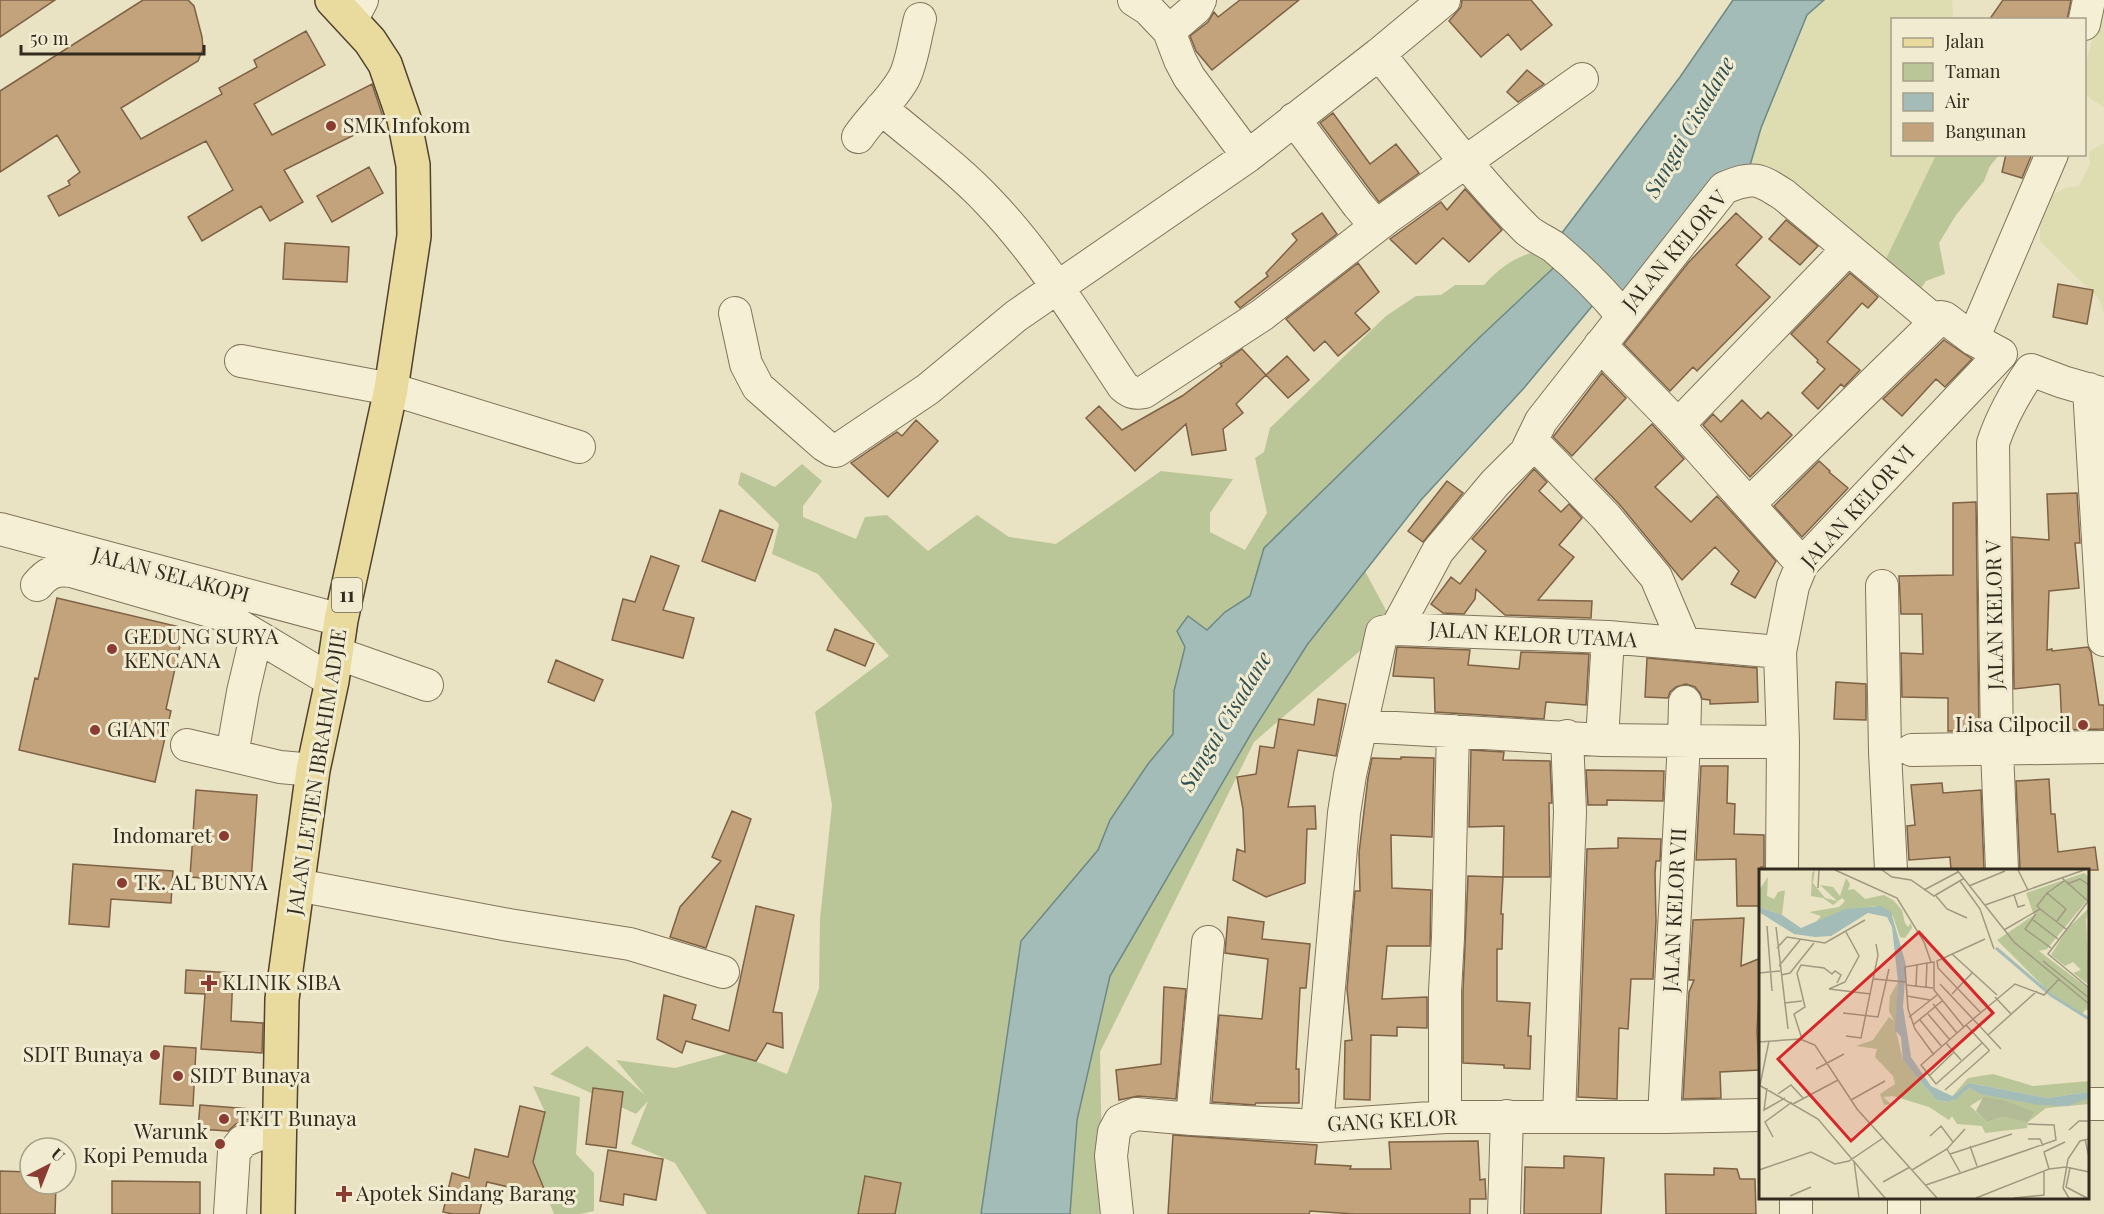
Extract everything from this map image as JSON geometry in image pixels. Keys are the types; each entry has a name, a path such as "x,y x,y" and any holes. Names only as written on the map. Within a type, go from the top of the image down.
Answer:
{"main road":[{"name":"JALAN LETJEN IBRAHIM ADJIE","path":"278,1214 282,999 297,885 313,770 341,620 391,389 414,236 413,165 404,119 385,64 348,6"}],"street":[{"path":"1134,0 1148,9 1169,31 1189,77 1248,156"},
{"path":"1169,31 1196,8 1200,0"},
{"path":"735,313 746,364 758,387 824,445 836,451 928,389 994,332 1248,156 1444,0"},
{"path":"2086,18 2089,0"},
{"path":"858,137 905,76 920,19"},
{"path":"1379,54 1467,162 1527,229 1552,246 1613,304"},
{"path":"881,108 988,201 1029,249 1123,386 1137,394 1144,392 1262,315 1376,226 1582,79"},
{"path":"1294,119 1376,226"},
{"path":"1749,504 1935,321 1941,317 1946,318 1973,339 2051,156"},
{"name":"JALAN KELOR V","path":"1396,629 1438,551 1495,483 1526,452 1541,421 1599,345 1613,304 1724,188 1746,179 1765,183 1784,195 1935,321"},
{"path":"1678,425 1848,249"},
{"name":"JALAN KELOR VI","path":"1782,869 1783,742 1780,652 1793,586 1802,564 2001,354 1973,339"},
{"path":"1599,345 1678,425 1802,564"},
{"path":"241,362 391,389 579,447"},
{"name":"JALAN KELOR V","path":"2002,869 1993,443 1998,426 2013,396 2031,370 2096,392"},
{"path":"2096,392 2104,640"},
{"path":"1532,441 1606,517 1656,577 1684,644"},
{"name":"JALAN SELAKOPI","path":"0,529 341,620"},
{"path":"37,585 45,575 58,570 71,572 220,615 256,637 334,667 427,685"},
{"path":"1882,586 1885,752 1891,869"},
{"path":"1317,1126 1344,813 1350,775 1382,632 1396,629"},
{"name":"JALAN KELOR UTAMA","path":"1396,629 1608,637 1780,652"},
{"path":"232,755 245,682 256,637"},
{"path":"1602,740 1608,637"},
{"name":"JALAN KELOR VII","path":"1664,1117 1684,742 1684,702"},
{"path":"1361,726 1568,736 1602,740 1783,742"},
{"path":"1446,1117 1445,991 1453,731"},
{"path":"1559,1117 1570,812 1568,736"},
{"path":"187,745 280,767 313,770"},
{"path":"1912,750 2104,747"},
{"path":"297,885 509,925 630,944 723,972"},
{"path":"1192,1119 1208,942"},
{"name":"GANG KELOR","path":"1117,1214 1111,1156 1114,1132 1120,1121 1136,1114 1317,1126 1446,1117 1759,1115"},
{"path":"1504,1214 1507,1116"},
{"path":"230,1214 234,1152 243,1142 258,1135 280,1131"}],"shaded area":[{"path":"1824,0 1952,0 1953,18 1891,18 1891,156 1936,156 1886,260 1746,179 1761,128 1807,15"},
{"path":"2102,0 2104,0 2104,107 2086,96 2086,64"},
{"path":"2104,143 2104,312 2099,299 2040,241 2040,218 2053,195 2065,188 2079,186 2090,164 2089,152"}],"green space":[{"path":"1936,156 1998,156 1990,166 1984,181 1956,215 1939,243 1945,274 1926,281 1918,293 1886,259"},
{"path":"1552,246 1565,257 1264,548 1250,596 1225,612 1185,647 1174,691 1173,734 1148,764 1110,820 1098,850 1021,941 981,1214 707,1214 675,1163 631,1144 648,1101 636,1114 550,1074 587,1046 645,1095 616,1060 675,1068 733,1052 787,1074 819,989 820,919 832,805 815,712 889,656 818,574 772,554 779,524 738,484 741,472 775,487 802,464 822,481 803,506 803,517 856,539 865,517 887,515 928,551 977,515 1009,537 1056,544 1161,471 1233,479 1210,513 1210,532 1245,550 1267,513 1255,458 1264,452 1270,428 1386,316 1416,296 1441,295 1455,285 1484,285 1515,260"},
{"path":"1365,571 1396,629 1382,632 1254,742 1100,1052 1103,1214 1070,1214 1077,1120 1110,976 1252,732 1307,645"},
{"path":"533,1086 580,1097 576,1154 594,1173 594,1211 580,1214 554,1214 533,1162 545,1112"}],"water":[{"path":"1733,0 1824,0 1807,15 1761,128 1746,179 1622,315 1603,293 1524,388 1421,500 1307,645 1252,732 1110,976 1077,1120 1070,1214 981,1214 1021,941 1098,850 1110,820 1148,764 1173,734 1174,691 1185,647 1177,631 1188,616 1207,630 1225,612 1250,596 1264,548 1564,258 1552,246 1680,77"}],"building":[{"path":"0,0 55,0 0,37"},
{"path":"143,0 188,0 194,6 203,49 198,61 121,108 141,139 222,94 219,88 257,67 254,60 306,31 325,65 254,104 272,135 372,84 384,120 284,170 303,202 270,221 261,206 202,241 188,217 233,190 206,141 59,216 48,196 70,185 68,181 80,172 57,135 0,172 0,91"},
{"path":"1240,0 1299,0 1212,70 1196,51 1190,36 1208,22 1214,12 1218,17"},
{"path":"1462,0 1531,0 1552,25 1521,50 1508,34 1481,57 1449,21 1461,7"},
{"path":"2003,0 2071,0 2067,18 1990,18"},
{"path":"1527,70 1544,84 1518,102 1507,92"},
{"path":"1333,113 1370,164 1396,144 1419,173 1379,202 1320,123"},
{"path":"2006,156 2031,156 2022,178 2002,172"},
{"path":"369,167 383,193 332,222 317,196"},
{"path":"1465,189 1502,230 1469,262 1443,238 1416,264 1390,239 1441,202 1447,210"},
{"path":"1322,213 1337,234 1240,308 1235,302 1268,276 1266,273 1297,240 1292,234"},
{"path":"1736,213 1762,237 1736,265 1770,297 1697,371 1693,367 1670,391 1624,344 1688,263"},
{"path":"1786,220 1818,246 1800,265 1769,239"},
{"path":"285,243 349,247 347,282 283,279"},
{"path":"1358,263 1379,292 1355,313 1370,329 1338,356 1325,341 1314,351 1286,319"},
{"path":"1850,273 1878,297 1868,308 1862,303 1827,342 1860,370 1844,387 1841,384 1818,409 1802,393 1825,369 1791,334"},
{"path":"2058,284 2093,290 2087,324 2053,317"},
{"path":"1944,340 1972,359 1945,387 1936,379 1902,416 1883,399"},
{"path":"1242,349 1266,375 1236,404 1243,413 1223,429 1226,450 1192,455 1186,424 1135,471 1086,418 1099,406 1122,430 1182,396"},
{"path":"1287,356 1309,380 1288,398 1266,375"},
{"path":"1602,373 1626,398 1572,456 1553,437"},
{"path":"1742,400 1761,419 1768,412 1792,435 1750,477 1703,425 1713,414 1721,422"},
{"path":"916,420 938,441 888,497 851,463 897,432 902,436"},
{"path":"1652,424 1684,459 1655,487 1691,522 1717,496 1776,561 1755,598 1731,584 1739,571 1715,547 1682,580 1620,505 1595,479"},
{"path":"1819,461 1848,488 1802,537 1774,506"},
{"path":"1534,469 1547,482 1539,491 1561,512 1569,504 1582,518 1559,545 1574,557 1538,600 1592,601 1591,618 1505,615 1476,589 1475,599 1464,614 1443,613 1431,604 1451,577 1460,584 1486,551 1472,539"},
{"path":"1447,481 1463,493 1423,542 1408,531"},
{"path":"2077,493 2080,543 2075,543 2079,588 2049,591 2047,650 2088,647 2091,652 2099,705 2104,705 2104,729 2062,730 2060,685 2058,684 2014,689 2012,537 2049,540 2047,494"},
{"path":"1976,502 1979,731 1948,731 1948,698 1902,697 1901,653 1923,654 1922,614 1901,614 1899,576 1953,575 1953,503"},
{"path":"720,510 773,530 755,581 702,561"},
{"path":"651,556 679,566 663,610 694,618 683,658 612,640 623,599 635,602"},
{"path":"57,598 184,628 166,709 171,711 155,782 19,750 35,678 38,679"},
{"path":"835,629 874,644 865,666 827,650"},
{"path":"1397,647 1470,650 1468,665 1519,669 1521,652 1589,654 1586,705 1546,702 1544,719 1435,712 1434,678 1393,676"},
{"path":"1647,658 1757,668 1758,702 1710,704 1710,700 1702,699 1695,687 1686,684 1676,687 1670,692 1668,698 1645,697"},
{"path":"556,660 603,680 594,701 548,682"},
{"path":"1836,682 1866,684 1866,720 1834,719"},
{"path":"1318,699 1346,704 1336,756 1298,750 1288,807 1315,806 1316,829 1307,829 1305,883 1266,897 1233,880 1237,849 1245,852 1243,809 1237,777 1256,774 1260,746 1274,748 1279,719 1314,725"},
{"path":"1471,750 1504,752 1503,760 1550,761 1552,803 1549,803 1550,877 1503,877 1504,826 1469,827"},
{"path":"1401,757 1434,758 1432,837 1391,835 1392,888 1431,890 1430,946 1387,946 1382,999 1427,997 1427,1028 1397,1027 1397,1036 1371,1035 1370,1100 1344,1099 1345,1041 1352,1040 1347,989 1355,891 1360,891 1359,853 1368,778 1372,758 1401,759"},
{"path":"1701,766 1728,766 1727,803 1735,804 1734,834 1764,835 1764,867 1759,869 1759,906 1737,906 1736,859 1696,860"},
{"path":"1586,770 1664,771 1663,801 1607,800 1607,805 1588,805"},
{"path":"2049,779 2051,814 2055,814 2058,852 2095,847 2098,870 2020,869 2016,781"},
{"path":"1942,783 1943,793 1981,790 1984,869 1951,869 1950,857 1909,860 1907,826 1915,825 1911,785"},
{"name":"Indomaret","path":"196,790 257,795 251,882 190,877"},
{"path":"732,811 751,819 706,948 670,937 680,907 721,861 712,857"},
{"path":"1618,838 1661,839 1660,861 1656,861 1655,873 1656,921 1653,979 1631,979 1628,1029 1619,1028 1617,1099 1578,1097 1587,849 1618,848"},
{"name":"TK. AL BUNYA","path":"73,864 173,871 171,903 111,899 109,927 69,924"},
{"path":"1468,876 1503,877 1502,949 1497,949 1497,1001 1530,1003 1528,1036 1531,1036 1530,1069 1463,1063 1463,992"},
{"path":"756,906 794,915 773,1012 782,1013 783,1048 767,1043 756,1061 686,1041 682,1053 657,1039 664,995 696,1005 692,1019 729,1031"},
{"path":"1228,917 1264,922 1262,939 1310,944 1306,988 1300,988 1296,1069 1299,1069 1299,1103 1256,1103 1255,1105 1212,1102 1219,1015 1262,1019 1268,959 1225,953"},
{"path":"1744,918 1741,966 1759,959 1757,1031 1759,1070 1720,1072 1721,1098 1683,1099 1689,992 1694,980 1689,980 1693,920"},
{"path":"186,970 233,973 231,1021 263,1023 262,1053 201,1049 205,994 185,993"},
{"path":"1164,987 1186,989 1176,1099 1138,1096 1119,1100 1116,1070 1161,1064"},
{"name":"SIDT Bunaya","path":"164,1046 196,1048 193,1106 160,1104"},
{"path":"593,1088 623,1092 616,1148 586,1144"},
{"name":"TKIT Bunaya","path":"200,1105 250,1109 249,1119 236,1124 228,1131 198,1129"},
{"path":"520,1106 545,1112 533,1162 547,1196 487,1182 479,1214 443,1212 452,1173 469,1178 475,1149 508,1157"},
{"path":"1173,1135 1317,1145 1315,1164 1351,1166 1350,1169 1391,1169 1389,1142 1478,1141 1480,1180 1485,1179 1486,1199 1470,1199 1470,1214 1354,1214 1310,1211 1309,1214 1168,1214"},
{"path":"608,1150 663,1159 656,1200 624,1194 623,1205 600,1201"},
{"path":"1564,1156 1604,1158 1601,1214 1524,1214 1525,1167 1564,1168"},
{"path":"1714,1168 1737,1169 1740,1179 1755,1179 1756,1214 1666,1214 1665,1174 1714,1175"},
{"path":"0,1171 18,1172 18,1196 56,1196 55,1214 0,1214"},
{"path":"865,1176 901,1183 895,1214 858,1214"},
{"path":"112,1181 200,1182 200,1214 112,1214"}],"waterway":[{"name":"Sungai Cisadane","path":"1385,488 1420,443 1511,353"}],"place":[{"name":"SMK Infokom","path":"331,126"},
{"name":"GEDUNG SURYA KENCANA","path":"112,649"},
{"name":"Lisa Cilpocil","path":"2083,725"},
{"name":"GIANT","path":"95,730"},
{"name":"Indomaret","path":"224,836"},
{"name":"TK. AL BUNYA","path":"122,883"},
{"name":"KLINIK SIBA","path":"209,983"},
{"name":"SDIT Bunaya","path":"155,1055"},
{"name":"SIDT Bunaya","path":"178,1076"},
{"name":"TKIT Bunaya","path":"224,1119"},
{"name":"Warunk Kopi Pemuda","path":"220,1144"},
{"name":"Apotek Sindang Barang","path":"344,1194"}]}
